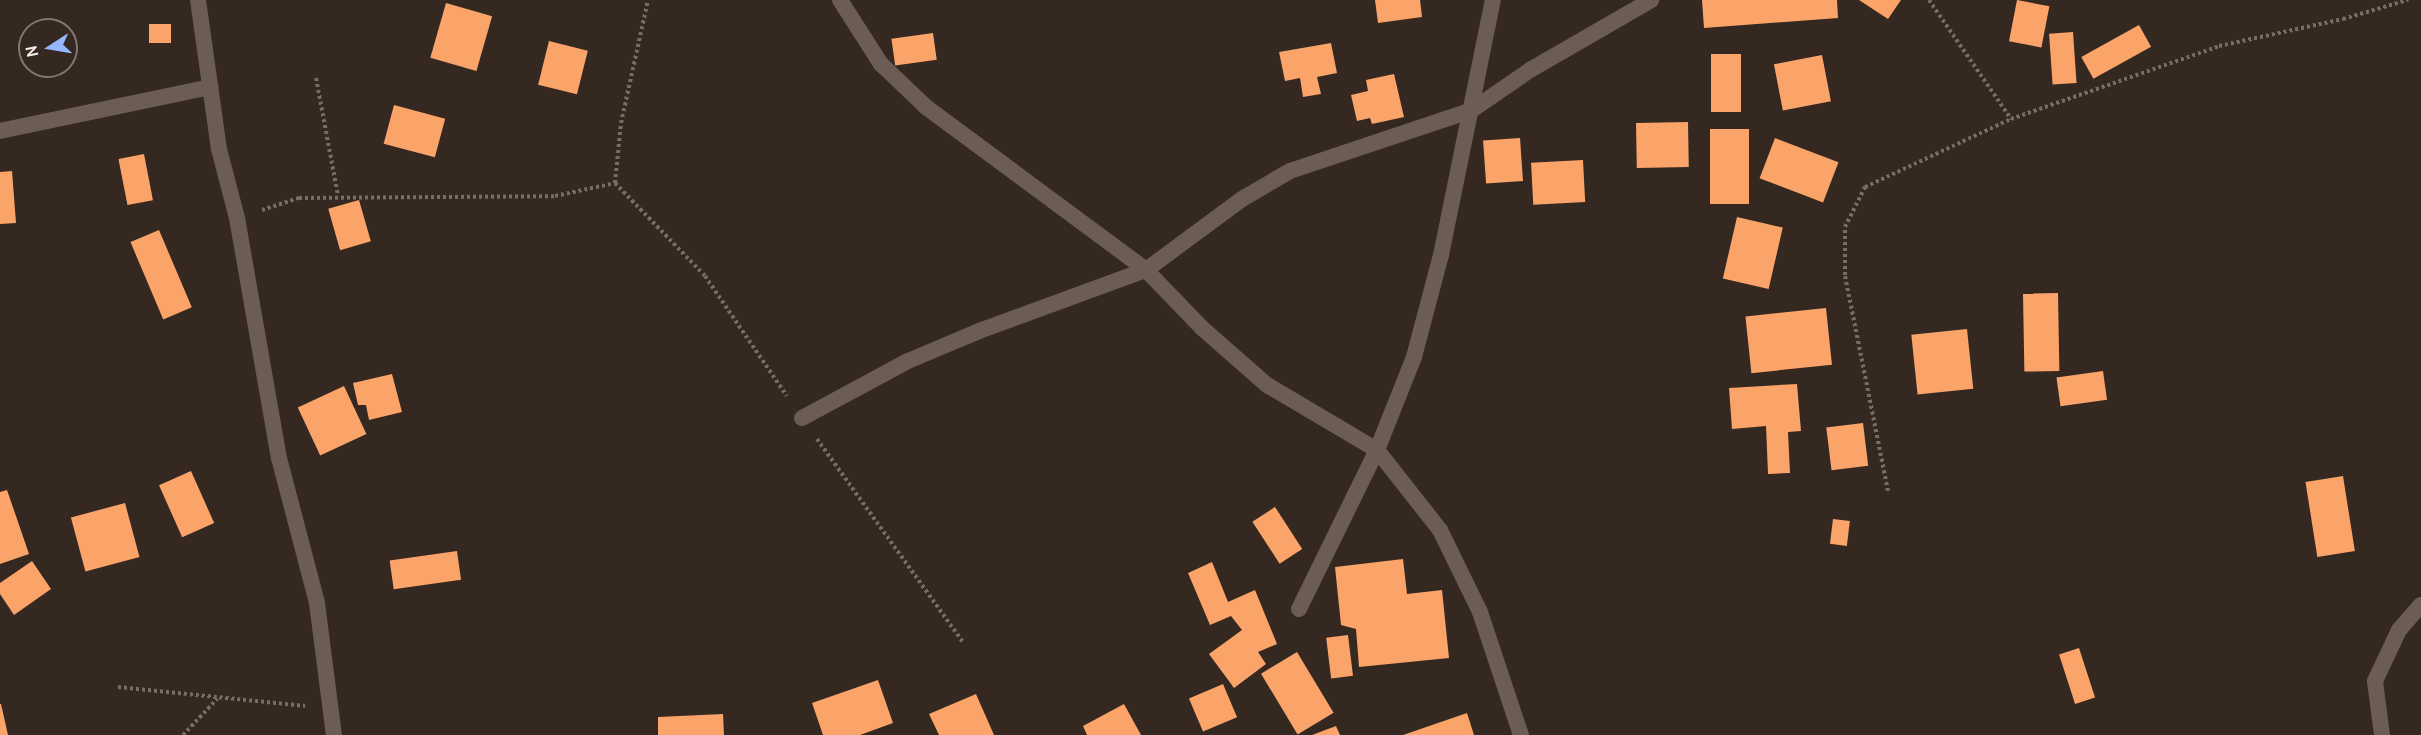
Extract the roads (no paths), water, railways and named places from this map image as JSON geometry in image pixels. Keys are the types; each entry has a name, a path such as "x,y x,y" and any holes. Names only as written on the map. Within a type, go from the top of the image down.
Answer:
{"street":[{"path":"198,0 219,149 237,218 279,458 317,603 334,735"},
{"path":"840,0 881,64 926,107 1146,270 1202,328 1268,385 1377,450 1440,530 1480,612 1521,735"},
{"path":"1299,609 1377,450 1414,357 1472,110 1492,0"},
{"path":"802,418 928,352 1146,270 1242,199 1290,171 1472,110 1530,70 1651,0"},
{"path":"0,131 210,87"},
{"path":"2382,735 2375,681 2399,630 2421,605"}]}
